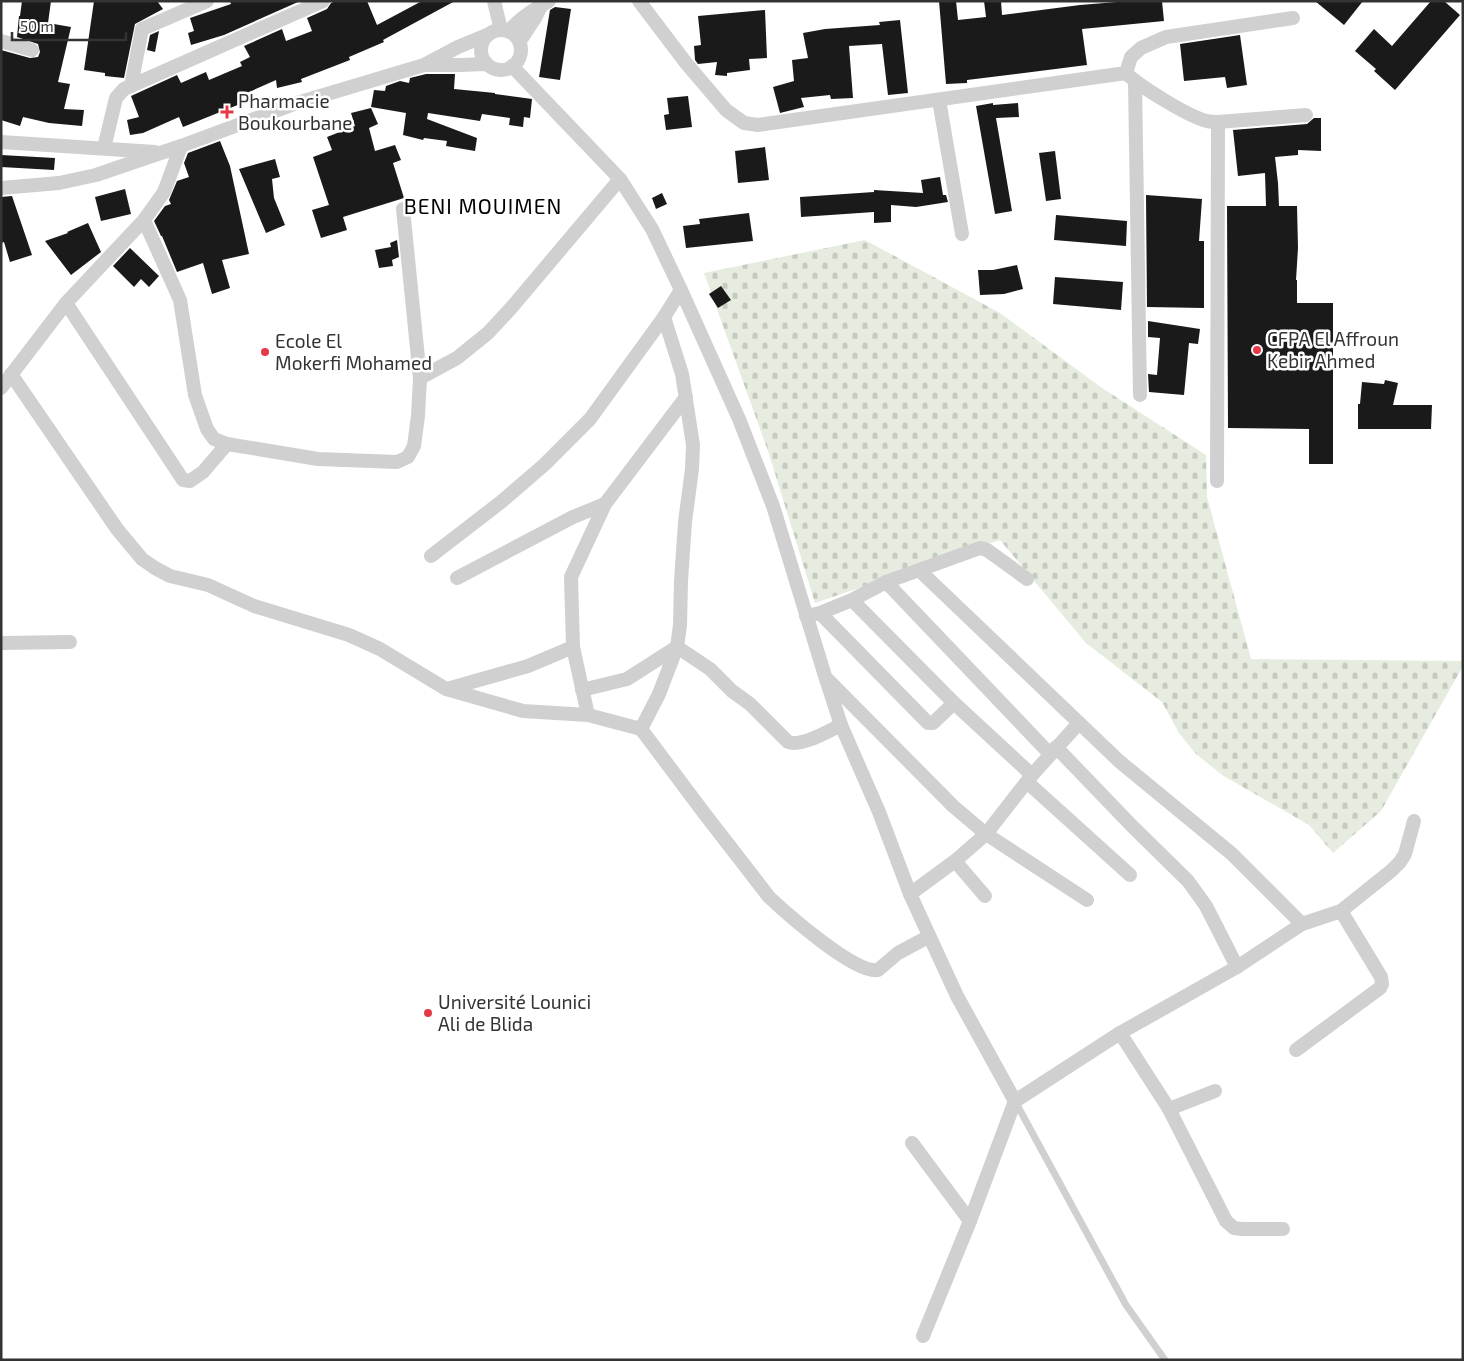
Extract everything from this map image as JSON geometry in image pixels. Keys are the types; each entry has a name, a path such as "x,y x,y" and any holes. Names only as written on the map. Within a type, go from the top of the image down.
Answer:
{"street":[{"path":"131,86 142,30 207,1"},
{"path":"104,148 116,98 124,90 323,1"},
{"path":"494,1 505,30 515,35 520,41"},
{"path":"639,1 686,63 726,110 744,123 758,125 938,100 1131,78 1206,121 1218,122 1306,115"},
{"path":"1,188 59,184 96,175 297,103 424,64 494,31 505,30 546,3"},
{"path":"487,35 481,50 487,64 495,69 504,70 512,66 518,62 520,41 546,3"},
{"path":"1140,394 1131,57 1141,48 1166,37 1293,18"},
{"path":"1,41 32,50"},
{"path":"424,64 459,66 487,64"},
{"path":"512,66 620,178 652,229 739,419 773,506 813,615 824,676 841,725 879,812 910,894 928,937 957,996 1014,1100"},
{"path":"938,100 962,234"},
{"path":"1218,122 1218,481"},
{"path":"1,142 163,152"},
{"path":"1,388 66,303 144,220 164,192 181,146"},
{"path":"420,378 457,358 488,333 512,308 620,178"},
{"path":"144,220 180,300 195,395 207,429 214,439 227,444 318,459 397,462 408,457 414,446 420,378 403,209"},
{"path":"431,556 508,496 544,465 590,420 664,317 681,290"},
{"path":"66,303 183,480 190,481 203,472 227,444"},
{"path":"641,728 659,694 677,647 693,445 682,374 664,317"},
{"path":"11,374 117,529 142,559 170,576 208,585 254,606 320,625 380,649 446,689 523,711 588,715 641,728 769,897 837,952 864,967 878,970 898,953 928,937"},
{"path":"588,715 573,647 571,577 605,504 686,397"},
{"path":"457,578 573,517 605,504"},
{"path":"813,615 852,600 886,582 980,548 987,550 1027,579"},
{"path":"919,570 1126,767 1232,854 1302,924"},
{"path":"886,582 1188,882 1206,906 1237,967"},
{"path":"852,600 1029,779 1130,875"},
{"path":"813,615 928,723 933,723 954,703"},
{"path":"1,643 70,642"},
{"path":"446,689 528,666 573,647"},
{"path":"582,690 627,679 677,647"},
{"path":"677,647 710,668 732,691 750,704 788,742 794,744 802,743 841,725"},
{"path":"824,676 953,806 986,834 1087,900"},
{"path":"910,894 955,861 986,834 1053,750 1079,723"},
{"path":"923,1336 970,1221 1014,1100 1120,1032 1237,967 1302,924 1341,911 1400,862 1405,854 1414,821"},
{"path":"955,861 984,896"},
{"path":"1296,1050 1380,988 1382,984 1381,977 1341,911"},
{"path":"1120,1032 1169,1109 1226,1221 1234,1228 1283,1229"},
{"path":"1169,1109 1215,1091"},
{"path":"912,1143 970,1221"}],"lane":[{"path":"1014,1100 1126,1305 1165,1360"}],"green space":[{"path":"865,240 1000,313 1102,388 1206,455 1207,497 1251,659 1463,661 1463,666 1381,811 1333,853 1309,825 1222,775 1195,753 1179,733 1162,702 1086,643 1000,540 815,603 769,454 704,273"}],"building":[{"path":"22,1 51,1 48,23 71,27 58,82 70,84 64,109 84,110 82,126 49,123 23,117 20,126 1,120 1,50 30,58 38,57 40,52 38,44 17,37"},
{"path":"94,1 157,1 163,9 135,24 124,78 105,76 105,73 84,70"},
{"path":"230,1 298,2 224,35 191,45 188,33 194,31 190,18 231,4"},
{"path":"336,1 367,1 377,25 422,1 455,1 383,40 384,42 349,57 350,60 301,79 302,82 277,88 276,80 247,93 250,100 183,127 179,117 143,133 130,135 127,120 139,117 131,96 177,75 181,83 206,72 209,80 242,66 240,62 250,57 244,46 282,29 286,41 312,31 307,18 327,9 331,3"},
{"path":"939,1 956,1 958,20 986,17 984,1 1001,1 1002,15 1080,5 1129,1 1162,1 1164,21 1082,29 1087,65 967,80 967,83 946,84"},
{"path":"1315,1 1363,1 1344,25"},
{"path":"1431,1 1444,1 1460,15 1395,90 1374,71 1376,69 1355,51 1374,29 1392,46"},
{"path":"555,7 571,9 560,80 539,77 550,10"},
{"path":"765,10 767,58 749,59 750,70 727,73 727,76 715,75 717,62 698,64 695,60 694,46 701,45 698,16"},
{"path":"900,20 908,93 888,95 882,44 849,46 853,98 831,99 830,95 801,98 804,107 780,113 773,87 794,81 792,60 808,58 803,33 825,29 880,25 879,22"},
{"path":"159,31 155,52 147,50 150,35"},
{"path":"1240,35 1247,85 1227,88 1225,77 1184,81 1180,44"},
{"path":"426,74 455,74 454,89 532,99 530,118 524,117 523,127 509,125 510,118 482,114 480,121 428,113 427,119 477,138 475,151 446,146 447,141 424,138 423,140 403,135 406,113 371,107 374,90 385,91 386,86 400,81 409,83 410,78"},
{"path":"688,96 692,127 666,130 664,115 669,114 667,98"},
{"path":"993,103 993,105 1018,103 1019,117 996,118 1012,211 995,214 976,106"},
{"path":"371,108 378,124 369,128 375,151 395,145 401,160 393,163 404,198 343,217 347,230 321,238 312,210 329,205 313,157 332,150 327,137 355,126 351,113"},
{"path":"1314,118 1321,118 1321,151 1298,150 1298,155 1275,157 1279,206 1297,206 1297,303 1333,303 1333,464 1309,464 1309,429 1228,428 1227,206 1266,206 1265,173 1238,176 1233,130 1307,124"},
{"path":"220,141 230,166 249,254 222,260 230,288 212,294 203,263 177,272 154,221 165,206 171,204 169,200 177,181 189,177 184,163 188,153"},
{"path":"765,147 769,180 738,183 735,151"},
{"path":"1055,151 1061,199 1046,201 1039,153"},
{"path":"1,155 55,158 54,170 1,167"},
{"path":"275,159 280,177 272,179 274,198 285,225 266,233 239,169"},
{"path":"940,177 943,195 946,195 948,202 916,207 891,205 891,222 874,223 874,212 801,217 800,197 874,192 874,190 923,193 921,180"},
{"path":"125,189 131,214 101,221 95,197"},
{"path":"662,193 667,204 656,209 652,198"},
{"path":"1146,195 1202,199 1199,241 1204,241 1204,308 1147,307"},
{"path":"12,196 32,255 10,262 4,242 1,243 1,197"},
{"path":"749,213 753,241 686,248 683,226 700,224 699,219"},
{"path":"1056,215 1127,221 1126,246 1054,240"},
{"path":"88,223 101,252 71,275 45,241 68,233"},
{"path":"397,240 399,257 392,260 393,266 379,268 375,250 391,247 390,243"},
{"path":"130,248 159,276 149,287 141,279 134,287 113,266"},
{"path":"1017,265 1023,289 1004,294 980,295 978,270 993,270"},
{"path":"1055,277 1123,282 1121,310 1053,304"},
{"path":"721,286 731,300 718,308 709,294"},
{"path":"1148,321 1200,329 1198,344 1189,343 1184,395 1149,392 1148,374 1157,375 1160,338 1148,337"},
{"path":"1385,380 1398,383 1393,405 1432,405 1431,429 1358,429 1358,404 1360,404 1362,382 1384,384"}],"place":[{"name":"Pharmacie Boukourbane","path":"227,112"},
{"name":"CFPA El Affroun Kebir Ahmed","path":"1257,350"},
{"name":"Ecole El Mokerfi Mohamed","path":"265,352"},
{"name":"Université Lounici Ali de Blida","path":"428,1013"}],"district":[{"name":"BENI MOUIMEN","path":"483,207"}]}
